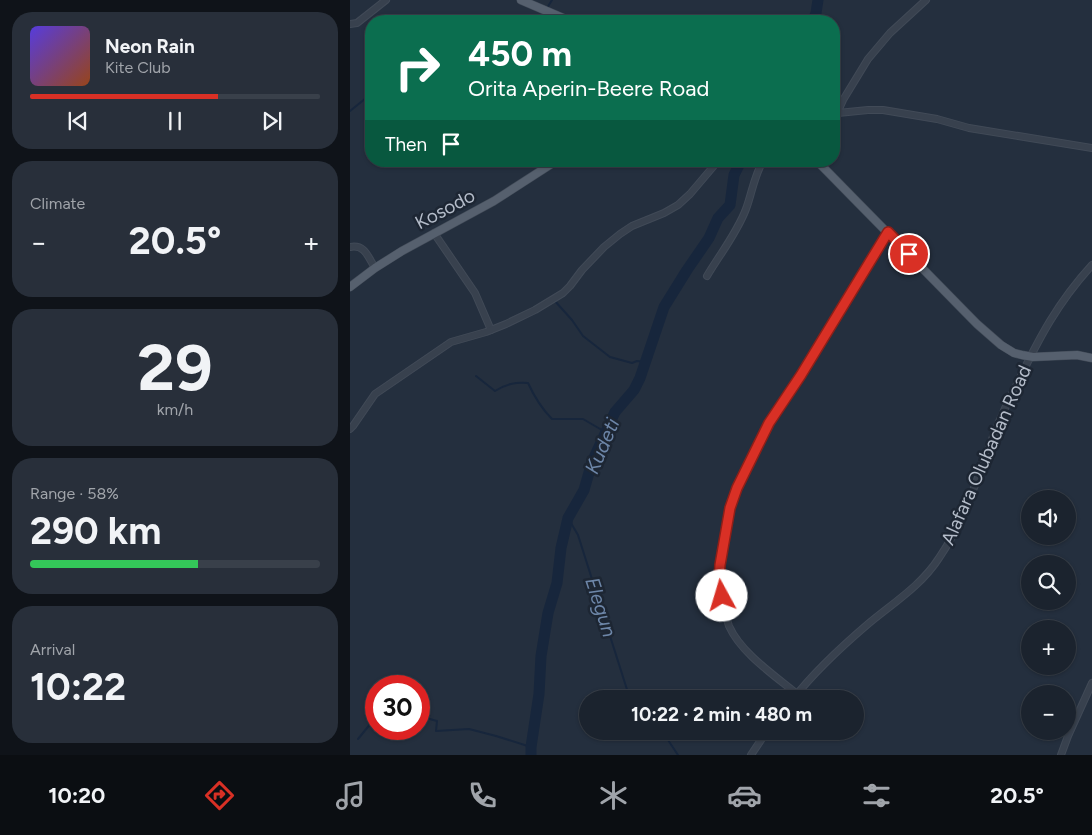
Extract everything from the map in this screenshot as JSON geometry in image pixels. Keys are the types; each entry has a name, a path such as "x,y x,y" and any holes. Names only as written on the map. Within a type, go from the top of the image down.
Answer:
{"main road":[{"path":"522,0 555,15"},
{"name":"Kosodo","path":"350,286 375,268 434,233 494,202 547,167"},
{"path":"823,167 993,338 1014,353 1030,356 1077,355 1092,358"}],"street":[{"path":"367,15 386,0"},
{"path":"840,108 868,59 890,33 926,0"},
{"path":"350,24 357,23 365,17"},
{"path":"840,113 883,110 937,119 969,128 1092,148"},
{"path":"350,429 375,394 452,342 491,330 520,318 563,293 604,247 632,226 678,205 713,167"},
{"path":"707,276 738,226 759,167"},
{"path":"789,690 746,650 729,626 719,573 730,508 737,488 769,423 801,375 888,232"},
{"path":"434,233 475,293 491,330"},
{"path":"350,247 362,248 375,268"},
{"name":"Alafara Olubadan Road","path":"801,690 842,647 926,577 940,558 964,513 997,426 1030,356 1054,313 1092,265"},
{"path":"1061,755 1092,683"},
{"path":"751,755 761,740"}],"waterway":[{"path":"547,8 552,0"},
{"name":"Kudeti","path":"815,15 818,0"},
{"path":"350,111 365,99"},
{"name":"Kudeti","path":"531,755 539,694 541,656 548,613 557,583 561,548 568,518 584,490 592,462 615,412 634,390 640,378 664,307 709,238 718,218 730,205 734,175 738,167"},
{"path":"554,300 583,336 610,357 632,363 637,361 646,362"},
{"path":"476,376 495,391 511,384 528,383 538,402 552,419 583,419 607,433"},
{"name":"Elegun","path":"568,518 578,535 627,690"},
{"path":"430,719 437,721 436,731 469,729 531,747"},
{"path":"358,739 365,730"},
{"name":"Elegun","path":"668,740 678,755"}],"route":[{"path":"722,596 719,573 730,508 737,488 769,423 801,375 888,232 909,254"}]}
